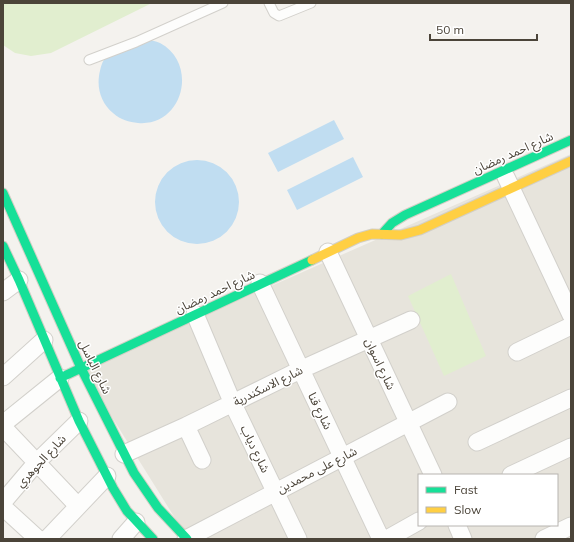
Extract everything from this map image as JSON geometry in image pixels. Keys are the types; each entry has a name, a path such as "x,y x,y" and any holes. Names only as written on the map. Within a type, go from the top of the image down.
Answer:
{"street":[{"name":"شارع احمد رمضان","path":"382,234 398,219 571,140"},
{"name":"شارع احمد رمضان","path":"60,378 362,236 372,234 401,235 420,230 571,161"},
{"path":"503,171 571,315"},
{"name":"شارع الباسل","path":"3,193 81,368 124,454 154,502 172,524 187,539"},
{"path":"3,246 79,421 107,476 120,500 136,522 153,539"},
{"name":"شارع اسوان","path":"328,252 433,474"},
{"path":"3,292 19,280"},
{"name":"شارع قنا","path":"260,283 381,539"},
{"name":"شارع دياب","path":"194,314 233,404 298,539"},
{"name":"شارع الاسكندرية","path":"124,454 233,404 300,370 411,320"},
{"path":"517,352 571,326"},
{"path":"3,377 44,340"},
{"path":"60,378 3,426 78,506"},
{"path":"477,442 571,398"},
{"name":"شارع على محمدين","path":"187,539 448,402"},
{"name":"شارع الجوهري","path":"3,502 37,462 79,421"},
{"path":"186,426 202,460"},
{"path":"513,474 571,447"},
{"path":"47,539 107,476"},
{"path":"3,508 38,539"},
{"path":"121,539 136,522"},
{"path":"387,539 418,522"},
{"path":"457,526 463,539"},
{"path":"544,539 571,526"}],"lane":[{"path":"89,60 136,42 223,3"},
{"path":"269,3 274,12 279,16 311,3"}],"shaded area":[{"path":"571,154 571,539 188,539 82,369"}],"green space":[{"path":"3,3 152,3 51,53 31,56 15,53 3,45"},
{"path":"451,274 486,356 444,376 408,296"}],"water":[{"path":"146,39 160,43 172,53 179,65 182,79 180,92 175,105 166,115 153,122 138,123 122,119 109,109 101,96 99,76 105,58 109,54"},
{"path":"334,120 344,139 278,172 268,153"},
{"path":"353,157 363,177 297,210 287,190"},
{"path":"197,160 213,163 227,172 236,186 239,202 236,218 227,232 213,241 197,244 181,241 167,232 158,218 155,202 158,186 167,172 181,163"}],"traffic: fast":[{"path":"382,234 392,223 405,215 571,140"},
{"path":"3,193 81,368 134,473 158,508 187,539"},
{"path":"3,246 79,421 113,488 127,511 153,539"},
{"path":"60,378 312,260"}],"traffic: slow":[{"path":"312,260 358,238 372,234 401,235 420,230 571,161"}]}
